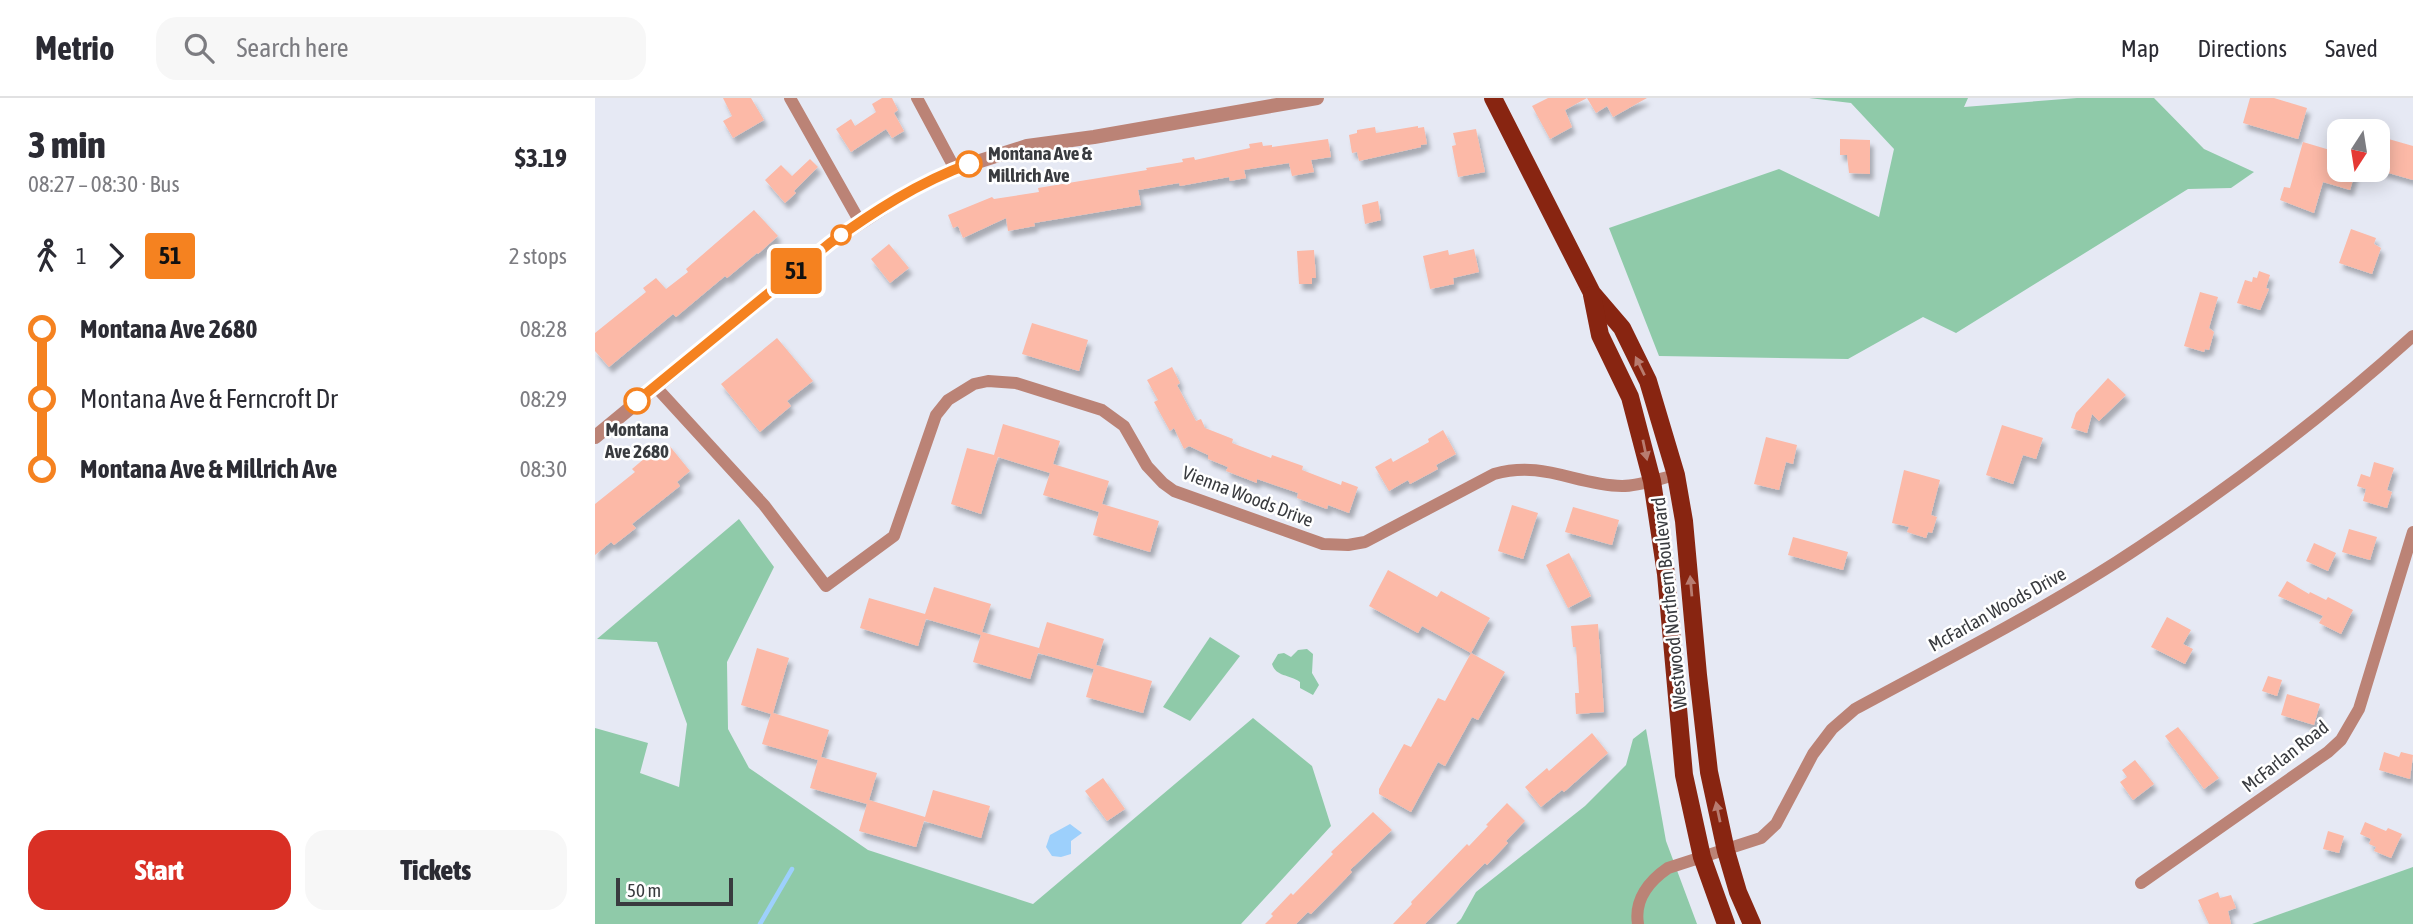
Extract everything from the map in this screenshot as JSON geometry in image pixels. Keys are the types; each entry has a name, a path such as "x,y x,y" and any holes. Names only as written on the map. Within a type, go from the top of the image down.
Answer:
{"main road":[{"name":"Westwood Northern Boulevard","path":"1493,98 1592,293 1622,328 1648,381 1676,475 1684,521 1709,772 1726,851 1738,892 1752,924"},
{"name":"Westwood Northern Boulevard","path":"1592,293 1601,335 1630,397 1652,481 1666,574 1684,775 1702,857 1726,924"}],"street":[{"path":"790,98 860,222"},
{"path":"917,98 955,169"},
{"path":"595,437 830,243 906,194 955,169 1027,146 1317,98"},
{"name":"McFarlan Woods Drive","path":"1638,924 1642,894 1655,877 1668,869 1762,838 1776,824 1813,754 1832,729 1855,709 2060,596 2140,547 2228,486 2309,424 2413,336"},
{"name":"Vienna Woods Drive","path":"655,386 764,505 826,586 894,536 936,415 956,393 988,381 1016,383 1102,410 1124,426 1147,466 1163,484 1174,491 1323,544 1348,545 1365,542 1493,474 1514,468 1538,469 1620,486 1676,475"},
{"name":"McFarlan Road","path":"2141,883 2328,752 2341,740 2360,709 2413,532"}],"green space":[{"path":"1809,98 1968,98 1964,107 2077,98 2154,98 2204,149 2254,172 2231,188 2188,189 1956,333 1923,317 1848,359 1659,356 1609,228 1779,169 1879,217 1894,149 1851,103"},
{"path":"739,519 774,567 727,662 728,729 749,768 868,850 1033,904 1253,718 1312,766 1331,826 1241,924 595,924 595,728 648,743 640,773 679,787 687,724 657,642 597,639"},
{"path":"1210,637 1240,656 1190,721 1163,707"},
{"path":"1307,649 1313,654 1312,673 1319,685 1313,695 1300,688 1300,682 1296,679 1277,671 1272,664 1278,654 1284,653 1291,657 1298,650"},
{"path":"1646,729 1666,841 1697,924 1456,924 1476,892 1585,806 1626,765 1633,739"},
{"path":"2413,867 2413,924 2252,924"}],"water":[{"path":"1070,824 1082,833 1071,841 1071,854 1052,856 1046,847 1050,835"}],"building":[{"path":"723,98 751,98 764,120 733,138 723,121 732,116"},
{"path":"882,98 892,98 898,110 894,113 904,131 892,138 886,129 851,152 836,129 851,119 855,126 876,112 872,104"},
{"path":"1548,98 1587,98 1565,110 1572,127 1550,139 1532,106"},
{"path":"1587,98 1647,98 1613,117 1607,106 1596,113"},
{"path":"2250,98 2274,98 2307,108 2298,139 2243,123"},
{"path":"1375,127 1376,133 1424,127 1427,144 1421,147 1359,161 1357,152 1352,153 1349,135 1357,133 1357,130"},
{"path":"1476,129 1485,172 1458,177 1452,146 1456,145 1453,133"},
{"path":"1328,139 1331,157 1311,160 1314,172 1292,176 1289,163 1244,170 1246,178 1230,181 1229,177 1138,190 1141,205 1034,223 1035,226 1008,231 1006,218 963,238 958,226 953,228 948,215 992,197 994,199 1039,192 1038,188 1147,170 1146,168 1183,162 1182,159 1194,157 1195,160 1250,148 1249,144 1262,142 1263,146 1272,147"},
{"path":"1840,139 1870,140 1870,174 1849,173 1847,155 1840,155"},
{"path":"2391,140 2413,146 2413,180 2391,174"},
{"path":"2303,142 2327,149 2327,182 2352,182 2350,190 2323,182 2314,213 2280,200 2284,187 2290,188"},
{"path":"810,159 818,167 785,203 765,180 781,165 792,176"},
{"path":"1378,201 1381,220 1365,224 1362,205"},
{"path":"754,210 778,236 676,317 673,314 609,367 595,351 595,333 646,292 643,288 656,278 666,289 688,272 686,269"},
{"path":"2351,229 2376,238 2374,244 2381,248 2372,274 2339,263"},
{"path":"889,244 909,268 890,283 871,259"},
{"path":"1474,249 1479,272 1453,278 1454,284 1430,289 1423,256 1448,250 1449,255"},
{"path":"1314,250 1316,278 1312,278 1312,284 1299,284 1297,251"},
{"path":"2259,271 2270,275 2266,288 2269,289 2260,310 2237,303 2245,280 2252,282"},
{"path":"2200,292 2218,297 2209,328 2214,332 2209,350 2205,349 2204,352 2184,346"},
{"path":"1032,323 1088,340 1079,371 1022,354"},
{"path":"777,338 813,381 787,401 791,406 760,432 721,384"},
{"path":"1172,367 1180,383 1177,385 1196,421 1201,419 1205,428 1233,439 1232,443 1271,458 1272,455 1303,466 1302,470 1341,485 1342,481 1358,487 1349,513 1328,505 1327,509 1297,498 1298,493 1257,479 1257,483 1226,471 1228,467 1208,459 1208,455 1189,446 1184,449 1174,428 1170,431 1154,402 1158,400 1147,380"},
{"path":"2108,378 2126,395 2099,421 2092,414 2087,433 2071,428 2076,413"},
{"path":"1003,424 1060,441 1053,464 1109,481 1102,504 1159,521 1150,552 1093,535 1099,512 1043,495 1050,473 998,457 981,514 951,504 967,448 994,455"},
{"path":"2002,425 2043,438 2036,459 2023,455 2013,484 1986,475"},
{"path":"1443,430 1456,454 1436,465 1438,469 1410,484 1408,480 1389,491 1375,467 1391,458 1393,462 1429,442 1428,439"},
{"path":"1766,437 1797,445 1793,464 1786,462 1779,490 1754,484"},
{"path":"668,444 690,471 677,482 680,486 632,524 636,528 595,555 595,504 635,472 632,469 652,452 655,455"},
{"path":"2374,462 2394,468 2387,490 2392,492 2387,508 2363,501 2366,489 2357,486 2361,474 2370,477"},
{"path":"1904,470 1940,480 1931,515 1937,517 1932,533 1928,532 1926,538 1907,532 1909,527 1892,523"},
{"path":"1512,505 1538,513 1523,559 1498,551"},
{"path":"1573,507 1619,520 1612,545 1565,532"},
{"path":"2349,529 2377,537 2370,560 2342,552"},
{"path":"1793,537 1848,552 1843,570 1788,555"},
{"path":"2314,543 2336,553 2328,571 2306,561"},
{"path":"1569,553 1591,596 1568,608 1546,565"},
{"path":"1388,570 1437,597 1441,591 1490,618 1471,653 1422,626 1418,633 1369,606"},
{"path":"2287,581 2309,594 2310,592 2326,600 2328,597 2353,610 2341,634 2319,623 2323,616 2278,596"},
{"path":"934,587 991,604 982,632 1039,648 1047,622 1104,639 1096,665 1152,681 1143,713 1086,697 1094,669 1038,653 1030,679 973,662 981,635 926,619 918,646 860,628 869,598 925,614"},
{"path":"2167,617 2191,630 2183,644 2193,649 2185,664 2151,647"},
{"path":"1598,624 1604,712 1576,714 1575,693 1579,693 1576,647 1573,647 1571,626"},
{"path":"757,648 789,658 773,713 829,730 821,757 877,773 869,800 925,817 933,790 990,806 981,838 924,821 916,847 859,831 867,804 810,788 818,760 762,744 771,714 741,705"},
{"path":"1471,653 1505,672 1478,720 1472,717 1445,766 1438,762 1411,812 1379,794 1379,789 1404,744 1411,747 1438,698 1445,701"},
{"path":"2268,676 2282,680 2277,696 2262,691"},
{"path":"2287,694 2320,704 2314,725 2281,715"},
{"path":"2178,727 2219,778 2204,789 2165,736"},
{"path":"1592,733 1608,753 1564,792 1562,790 1541,807 1525,787 1547,768 1549,771"},
{"path":"2384,752 2399,757 2401,752 2413,755 2410,779 2379,770"},
{"path":"2135,760 2154,784 2133,800 2120,782 2127,777 2122,770"},
{"path":"1103,778 1125,809 1107,821 1085,791"},
{"path":"1507,803 1525,821 1506,841 1508,843 1425,924 1393,924 1411,902 1467,844 1469,846"},
{"path":"1373,812 1392,830 1350,870 1352,872 1311,914 1308,912 1296,924 1265,924 1291,893 1293,895 1333,854 1331,852"},
{"path":"2365,822 2402,834 2391,858 2374,851 2376,847 2369,844 2371,839 2360,834"},
{"path":"2328,831 2344,836 2339,853 2323,849"},
{"path":"2218,892 2220,898 2231,895 2236,908 2228,911 2231,924 2209,924 2198,900"}],"waterway":[{"path":"760,924 792,869"}],"bus line":[{"name":"51","path":"637,401 830,243 906,194 969,164"}],"place":[{"name":"Montana Ave & Millrich Ave","path":"969,164"},
{"name":"Montana Ave 2680","path":"637,401"}]}
